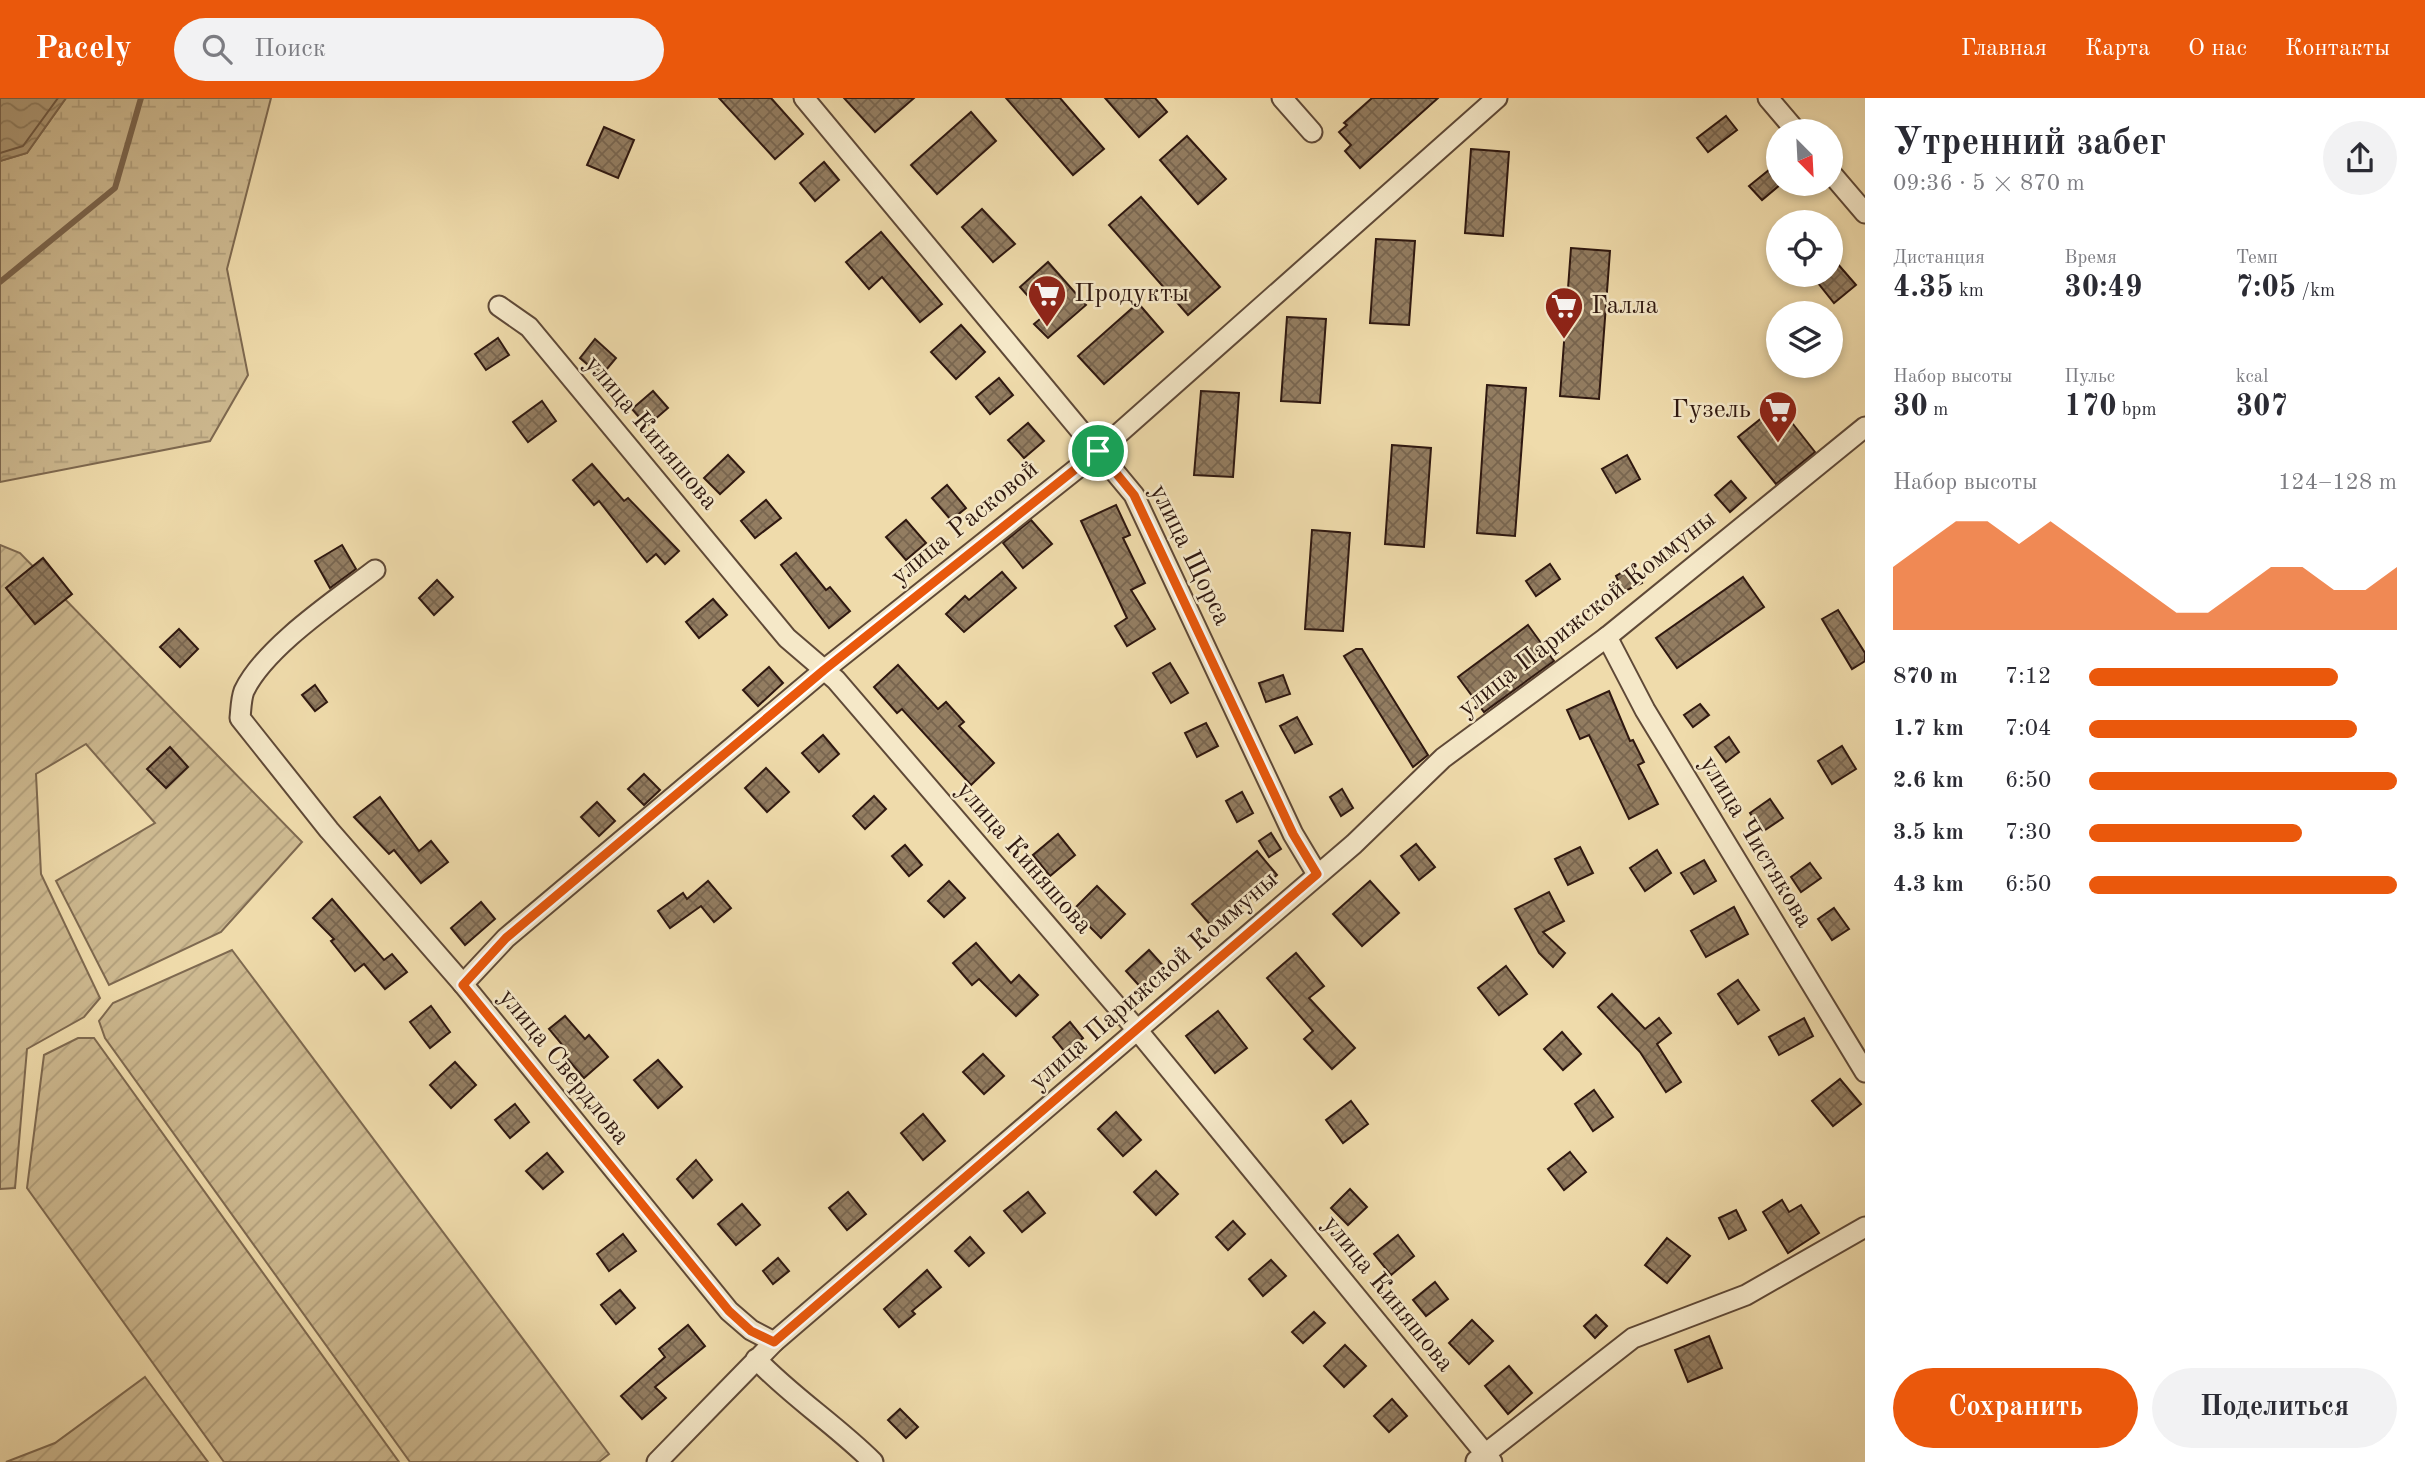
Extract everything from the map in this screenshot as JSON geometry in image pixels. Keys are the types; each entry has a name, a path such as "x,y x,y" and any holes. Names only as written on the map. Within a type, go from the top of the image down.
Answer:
{"street":[{"path":"1282,98 1312,132"},
{"name":"улица Расковой","path":"463,985 506,938 824,670 1098,451 1497,98"},
{"path":"1768,98 1786,119"},
{"name":"улица Щорса","path":"814,101 1134,495 1293,834 1317,874"},
{"path":"1843,187 1865,212"},
{"name":"улица Киняшова","path":"499,306 529,327 787,638 824,670 1138,1031 1484,1459"},
{"name":"улица Парижской Коммуны","path":"657,1462 774,1342 1354,844 1443,758 1607,637 1865,427"},
{"name":"улица Свердлова","path":"375,570 298,630 255,674 243,693 240,718 329,830 463,985 729,1311 751,1331 774,1342"},
{"name":"улица Чистякова","path":"1607,637 1645,710 1865,1072"},
{"path":"1484,1459 1633,1338 1746,1295 1865,1227"},
{"path":"756,1359 778,1382 846,1435 873,1462"}],"green space":[{"path":"66,98 271,98 227,269 248,375 210,441 0,482 0,161 27,153"},
{"path":"0,545 20,553 302,842 221,932 109,985 56,881 155,823 86,744 36,774 41,874 100,998 84,1017 27,1049 15,1188 0,1189"},
{"path":"232,950 609,1454 599,1462 410,1462 105,1038 99,1021 113,1003"},
{"path":"78,1038 94,1038 399,1462 224,1462 27,1188 44,1055"},
{"path":"145,1377 208,1462 6,1462 55,1443"}],"water":[{"path":"0,98 66,98 27,153 0,161"}],"building":[{"path":"719,98 771,98 803,134 775,159"},
{"path":"844,98 914,98 875,132"},
{"path":"1006,98 1060,98 1104,149 1073,175"},
{"path":"1105,98 1155,98 1167,112 1139,137"},
{"path":"1372,98 1438,98 1360,168 1345,151 1351,145 1339,132 1347,125 1344,123"},
{"path":"971,112 996,141 937,194 911,165"},
{"path":"1726,116 1737,130 1708,152 1697,138"},
{"path":"604,127 634,140 618,178 587,165"},
{"path":"1187,136 1226,179 1198,204 1160,160"},
{"path":"1471,149 1509,152 1503,236 1465,233"},
{"path":"824,162 839,180 815,201 800,183"},
{"path":"1766,172 1767,196 1762,200 1749,186"},
{"path":"1141,197 1220,287 1188,315 1109,225"},
{"path":"982,209 1015,244 993,262 962,227"},
{"path":"881,232 942,304 920,322 882,277 869,289 846,262"},
{"path":"1376,239 1415,241 1409,325 1370,323"},
{"path":"1571,248 1610,251 1599,399 1560,396"},
{"path":"1048,262 1086,305 1048,338 1034,324 1045,315 1020,287"},
{"path":"1843,270 1856,285 1836,301 1832,301 1821,287 1843,287"},
{"path":"1138,303 1163,332 1104,384 1078,356"},
{"path":"1287,317 1326,319 1320,403 1281,401"},
{"path":"961,325 985,352 956,379 931,352"},
{"path":"498,338 509,355 486,370 475,354"},
{"path":"595,339 616,358 601,376 580,358"},
{"path":"999,378 1013,395 990,414 976,397"},
{"path":"1487,385 1526,388 1515,536 1477,533"},
{"path":"653,391 668,408 647,426 632,409"},
{"path":"1201,391 1239,393 1233,477 1194,475"},
{"path":"542,401 556,421 528,442 513,422"},
{"path":"1778,405 1815,452 1776,484 1738,437"},
{"path":"1028,423 1044,441 1024,458 1008,440"},
{"path":"1392,445 1431,448 1424,547 1385,544"},
{"path":"728,455 744,472 720,494 704,478"},
{"path":"1627,455 1640,479 1616,493 1602,469"},
{"path":"592,464 624,501 628,498 679,551 665,564 656,554 647,562 599,501 594,505 573,480"},
{"path":"1731,481 1746,498 1730,512 1715,495"},
{"path":"947,485 966,508 951,520 932,498"},
{"path":"766,500 781,518 755,538 741,521"},
{"path":"1116,505 1130,535 1123,538 1145,583 1131,590 1155,629 1127,646 1115,626 1127,618 1081,521"},
{"path":"906,520 926,543 906,560 886,537"},
{"path":"1031,520 1052,544 1023,568 1003,543"},
{"path":"1312,530 1350,533 1343,631 1305,629"},
{"path":"342,545 356,569 330,588 315,561"},
{"path":"796,553 826,590 830,587 850,611 829,628 781,565"},
{"path":"43,558 72,594 35,624 6,588"},
{"path":"1550,564 1560,579 1536,596 1526,581"},
{"path":"1633,566 1642,583 1623,592 1616,576"},
{"path":"1002,572 1016,588 964,632 946,614 965,596 969,600"},
{"path":"1743,577 1764,607 1677,668 1656,638"},
{"path":"437,580 453,597 434,615 419,598"},
{"path":"713,599 727,615 699,638 686,622"},
{"path":"1838,610 1865,653 1865,661 1852,669 1822,619"},
{"path":"1528,625 1554,661 1484,712 1458,677"},
{"path":"179,629 198,649 180,667 160,647"},
{"path":"1356,649 1362,649 1428,755 1413,767 1344,656"},
{"path":"1170,663 1188,693 1171,703 1153,673"},
{"path":"898,665 938,709 946,702 964,722 959,726 994,763 971,785 902,709 897,713 874,687"},
{"path":"769,667 783,683 758,706 743,690"},
{"path":"1283,675 1290,694 1266,702 1259,683"},
{"path":"315,685 327,702 315,711 302,695"},
{"path":"1609,691 1630,741 1633,740 1644,762 1638,765 1658,804 1629,819 1589,735 1580,739 1567,710"},
{"path":"1700,704 1709,715 1693,727 1684,715"},
{"path":"1297,717 1312,744 1295,753 1280,726"},
{"path":"1206,723 1218,746 1197,757 1185,733"},
{"path":"823,735 839,754 819,772 802,753"},
{"path":"1729,737 1739,752 1726,762 1715,747"},
{"path":"1842,746 1856,769 1832,784 1818,761"},
{"path":"170,747 188,767 166,788 147,769"},
{"path":"766,768 789,792 767,812 745,788"},
{"path":"644,774 660,790 644,805 628,789"},
{"path":"1342,789 1353,808 1341,816 1330,797"},
{"path":"1242,792 1253,813 1237,822 1226,801"},
{"path":"874,796 886,809 865,829 853,816"},
{"path":"380,797 419,851 431,841 448,862 421,883 394,850 389,854 354,817"},
{"path":"1770,799 1783,818 1762,832 1750,813"},
{"path":"597,802 615,821 599,836 581,817"},
{"path":"1271,833 1281,849 1269,857 1259,841"},
{"path":"1058,834 1075,855 1050,876 1033,855"},
{"path":"1416,844 1435,867 1419,880 1401,856"},
{"path":"905,845 922,865 909,876 892,856"},
{"path":"1580,847 1593,873 1568,885 1555,859"},
{"path":"1657,850 1671,873 1645,891 1630,868"},
{"path":"1257,851 1277,875 1214,929 1192,904"},
{"path":"1704,860 1716,881 1694,894 1681,873"},
{"path":"1810,863 1821,878 1801,892 1791,877"},
{"path":"708,881 731,908 714,922 701,906 670,928 658,911 683,893 687,899"},
{"path":"949,881 965,898 944,917 928,901"},
{"path":"1370,881 1399,913 1362,946 1333,914"},
{"path":"1097,886 1125,914 1101,938 1073,910"},
{"path":"1549,892 1564,921 1543,932 1565,953 1553,967 1539,953 1515,909"},
{"path":"332,899 384,960 392,954 407,972 385,989 364,964 355,971 331,941 334,939 313,918"},
{"path":"481,902 495,919 465,945 451,928"},
{"path":"1734,907 1748,934 1706,957 1691,931"},
{"path":"1834,908 1849,929 1832,940 1818,919"},
{"path":"976,943 1011,983 1019,975 1038,995 1016,1016 979,979 972,985 953,963"},
{"path":"1149,950 1167,970 1144,991 1126,971"},
{"path":"1296,953 1324,986 1309,998 1355,1048 1332,1069 1304,1039 1313,1031 1267,978"},
{"path":"1506,966 1527,994 1499,1015 1478,988"},
{"path":"1738,980 1759,1010 1738,1024 1718,994"},
{"path":"1612,994 1645,1029 1659,1018 1671,1033 1657,1044 1681,1082 1666,1092 1640,1052 1598,1007"},
{"path":"431,1006 450,1032 430,1048 410,1022"},
{"path":"1218,1011 1247,1048 1215,1073 1186,1036"},
{"path":"565,1016 585,1039 589,1035 608,1057 584,1078 565,1056 569,1053 549,1029"},
{"path":"1804,1018 1813,1036 1779,1055 1769,1037"},
{"path":"1070,1022 1083,1038 1065,1052 1053,1037"},
{"path":"1562,1032 1581,1054 1563,1070 1544,1049"},
{"path":"983,1054 1004,1076 984,1094 963,1072"},
{"path":"658,1060 682,1087 658,1108 634,1080"},
{"path":"455,1062 476,1085 451,1108 430,1085"},
{"path":"1840,1079 1861,1104 1833,1126 1812,1101"},
{"path":"1594,1090 1613,1117 1593,1131 1575,1104"},
{"path":"1351,1101 1368,1124 1343,1143 1326,1120"},
{"path":"515,1104 529,1122 510,1138 495,1120"},
{"path":"1116,1112 1141,1140 1123,1156 1098,1129"},
{"path":"923,1114 945,1141 923,1160 901,1133"},
{"path":"1570,1152 1586,1172 1564,1190 1548,1169"},
{"path":"547,1153 563,1172 543,1189 526,1171"},
{"path":"696,1160 712,1180 693,1198 677,1179"},
{"path":"1156,1171 1178,1194 1156,1215 1134,1192"},
{"path":"1350,1189 1367,1207 1348,1225 1331,1208"},
{"path":"848,1192 866,1214 847,1230 829,1208"},
{"path":"1028,1192 1045,1213 1022,1232 1004,1211"},
{"path":"1782,1200 1789,1212 1801,1205 1819,1233 1788,1253 1763,1212"},
{"path":"742,1204 760,1225 736,1245 718,1224"},
{"path":"1736,1210 1746,1230 1729,1239 1719,1218"},
{"path":"1233,1221 1245,1234 1228,1250 1216,1237"},
{"path":"623,1234 636,1251 609,1271 597,1254"},
{"path":"1398,1235 1414,1256 1391,1275 1374,1254"},
{"path":"970,1237 984,1253 969,1266 955,1251"},
{"path":"1667,1238 1690,1256 1667,1283 1645,1265"},
{"path":"778,1258 789,1271 773,1284 763,1271"},
{"path":"1271,1260 1286,1276 1263,1296 1249,1279"},
{"path":"927,1270 941,1287 912,1311 915,1314 899,1327 884,1309"},
{"path":"1435,1282 1448,1299 1426,1316 1413,1300"},
{"path":"620,1290 635,1308 616,1324 601,1305"},
{"path":"1314,1312 1325,1323 1303,1343 1292,1332"},
{"path":"1596,1315 1607,1326 1595,1338 1584,1326"},
{"path":"1472,1320 1493,1341 1469,1364 1449,1343"},
{"path":"688,1325 705,1346 655,1387 666,1398 642,1419 621,1396 665,1357 659,1349"},
{"path":"1709,1336 1722,1368 1688,1382 1675,1350"},
{"path":"1345,1345 1366,1366 1344,1387 1324,1366"},
{"path":"1509,1366 1532,1393 1508,1414 1485,1386"},
{"path":"1392,1399 1407,1416 1389,1432 1374,1416"},
{"path":"900,1409 918,1427 906,1438 888,1420"}],"waterway":[{"path":"0,282 115,188 141,98"}],"place":[{"name":"Продукты","path":"1047,328"},
{"name":"Галла","path":"1564,340"},
{"name":"Гузель","path":"1778,444"}],"route":[{"path":"1098,451 1134,495 1293,834 1317,874 774,1342 751,1331 729,1311 463,985 506,938 824,670 1098,451"}]}
